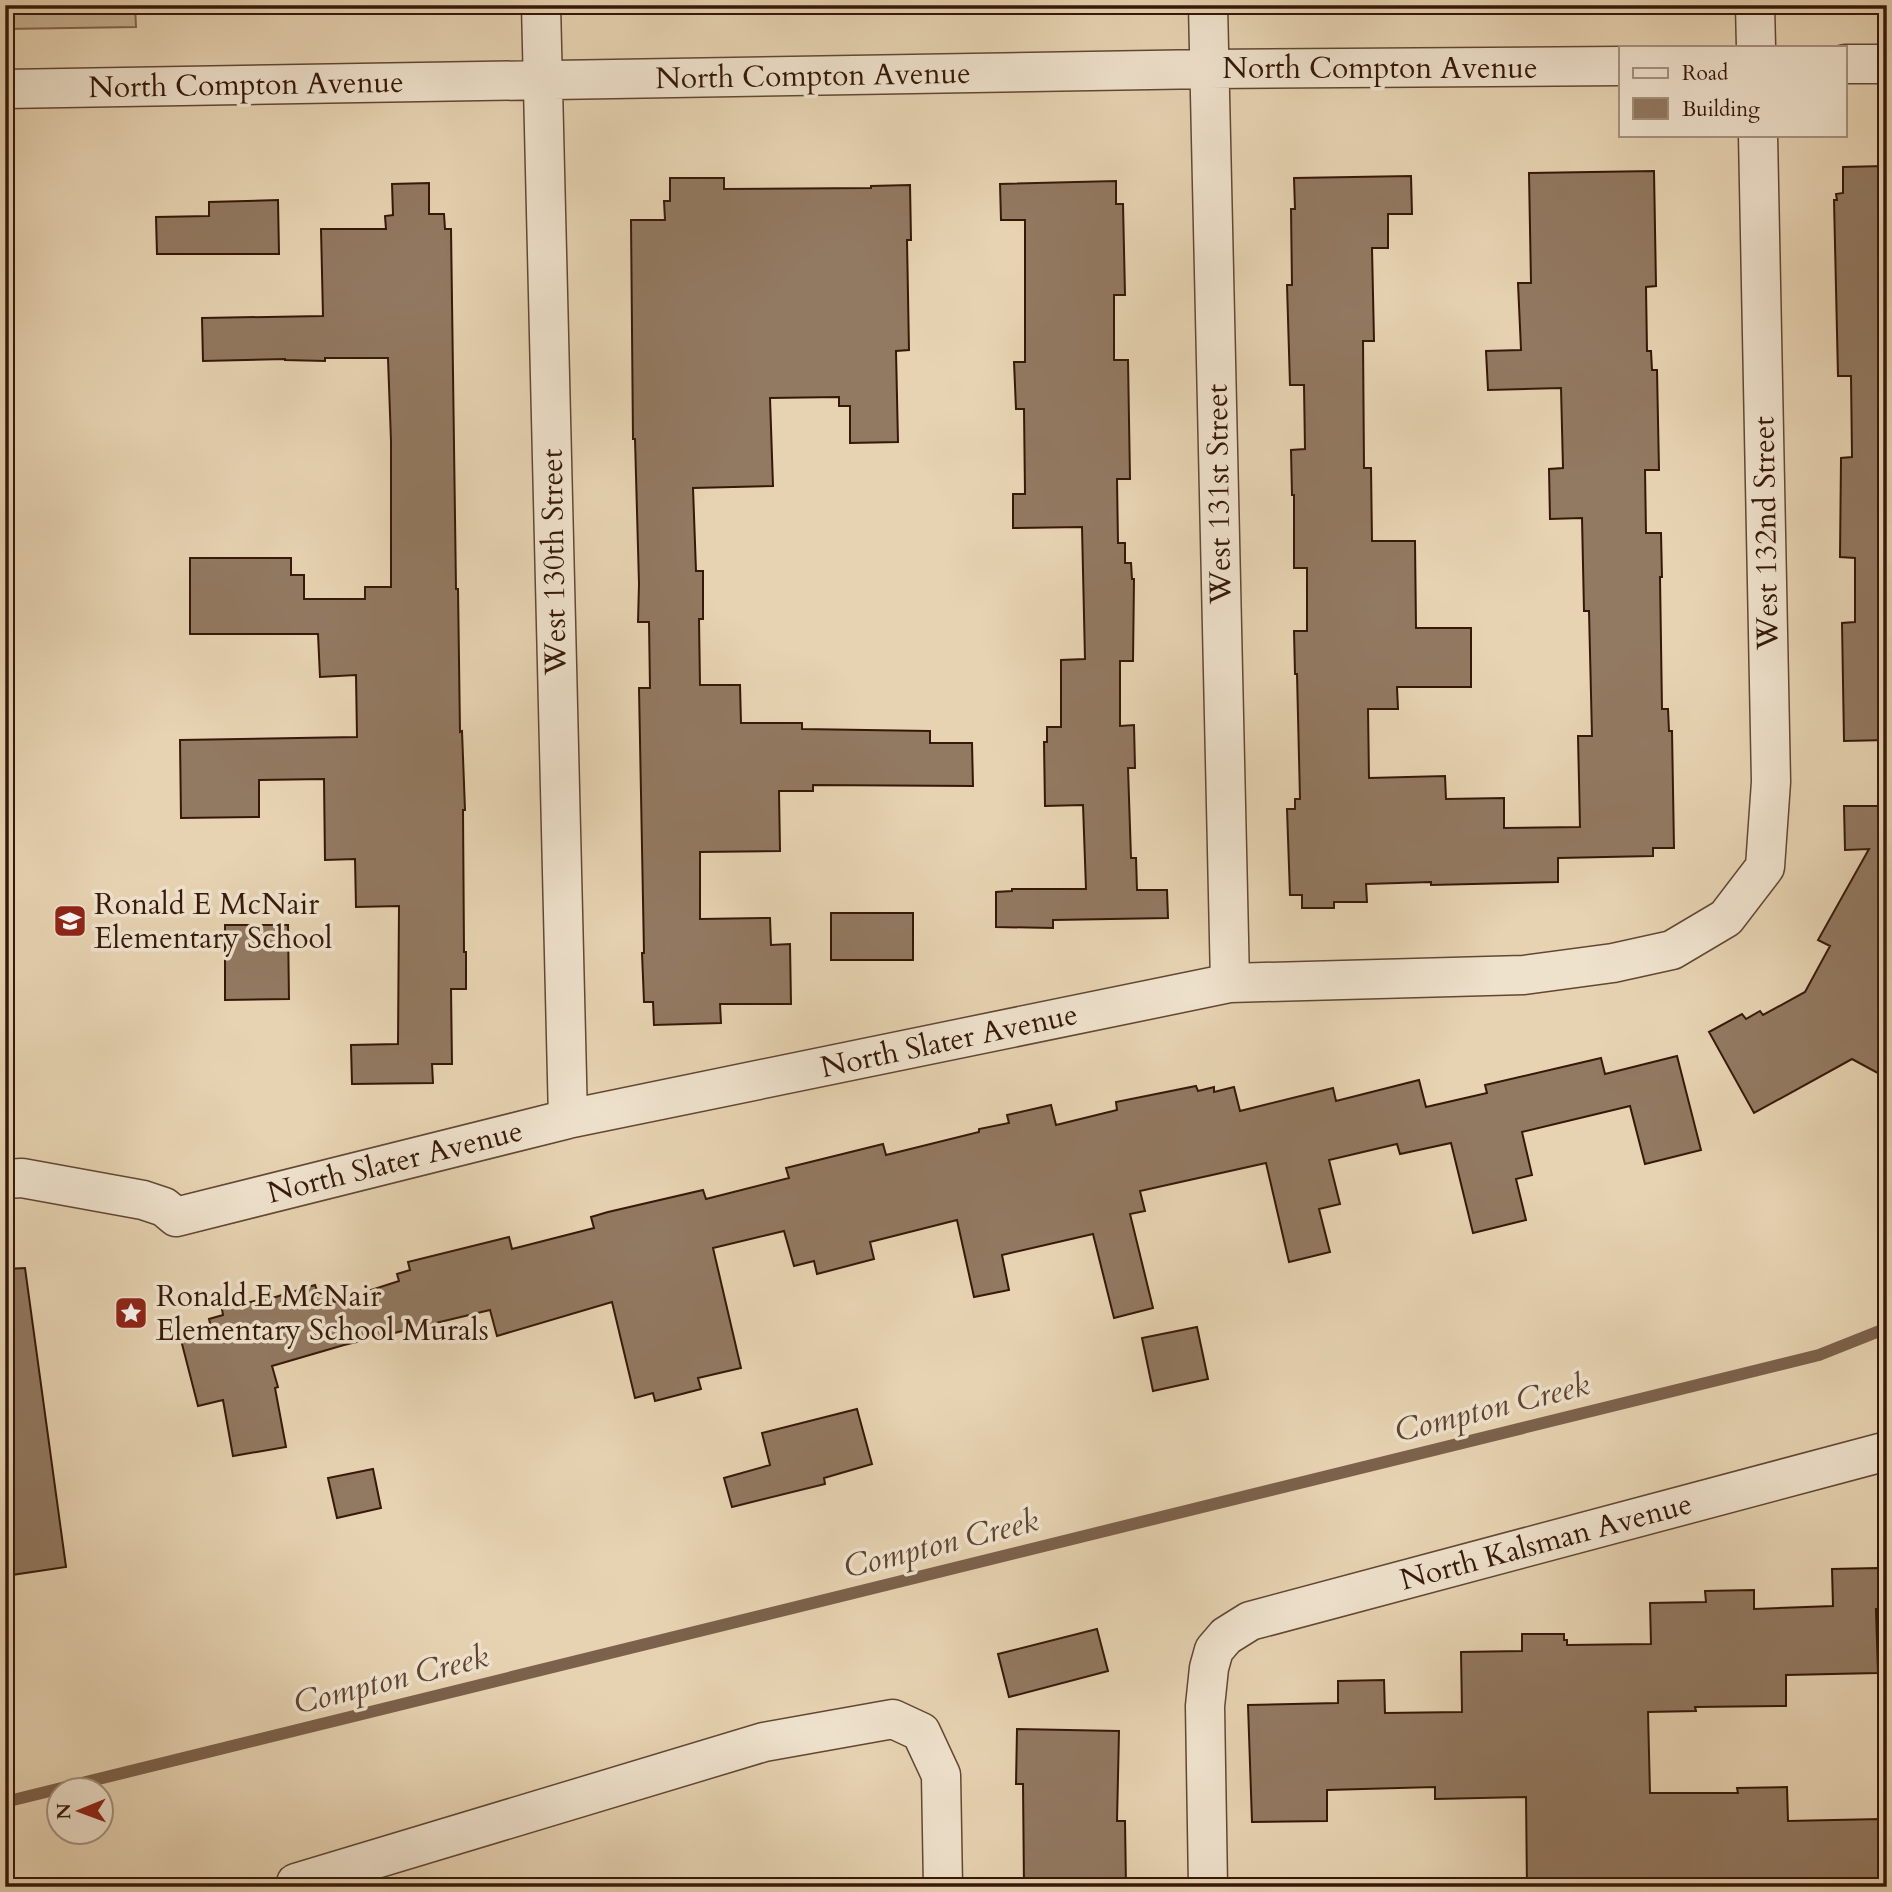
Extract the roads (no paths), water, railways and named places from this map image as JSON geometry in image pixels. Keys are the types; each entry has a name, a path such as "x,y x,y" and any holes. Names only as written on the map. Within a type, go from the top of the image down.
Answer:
{"street":[{"name":"West 130th Street","path":"541,5 568,1119"},
{"name":"West 131st Street","path":"1208,5 1230,983"},
{"path":"1755,5 1756,46"},
{"path":"1846,64 1887,64"},
{"name":"North Compton Avenue","path":"5,89 1209,69 1619,66"},
{"name":"West 132nd Street","path":"1726,918 1765,867 1771,782 1758,136"},
{"name":"North Slater Avenue","path":"5,1179 22,1178 143,1200 164,1207 176,1217 568,1119 1230,983 1524,975 1613,963 1672,950 1726,918"},
{"name":"North Kalsman Avenue","path":"1208,1887 1205,1706 1214,1650 1226,1636 1250,1621 1887,1451"},
{"path":"295,1887 296,1884 764,1742 893,1718 921,1732 941,1775 943,1887"}],"waterway":[{"name":"Compton Creek","path":"5,1802 1819,1355 1887,1328"}],"place":[{"name":"Ronald E McNair Elementary School","path":"70,921"},
{"name":"Ronald E McNair Elementary School Murals","path":"131,1313"}]}
